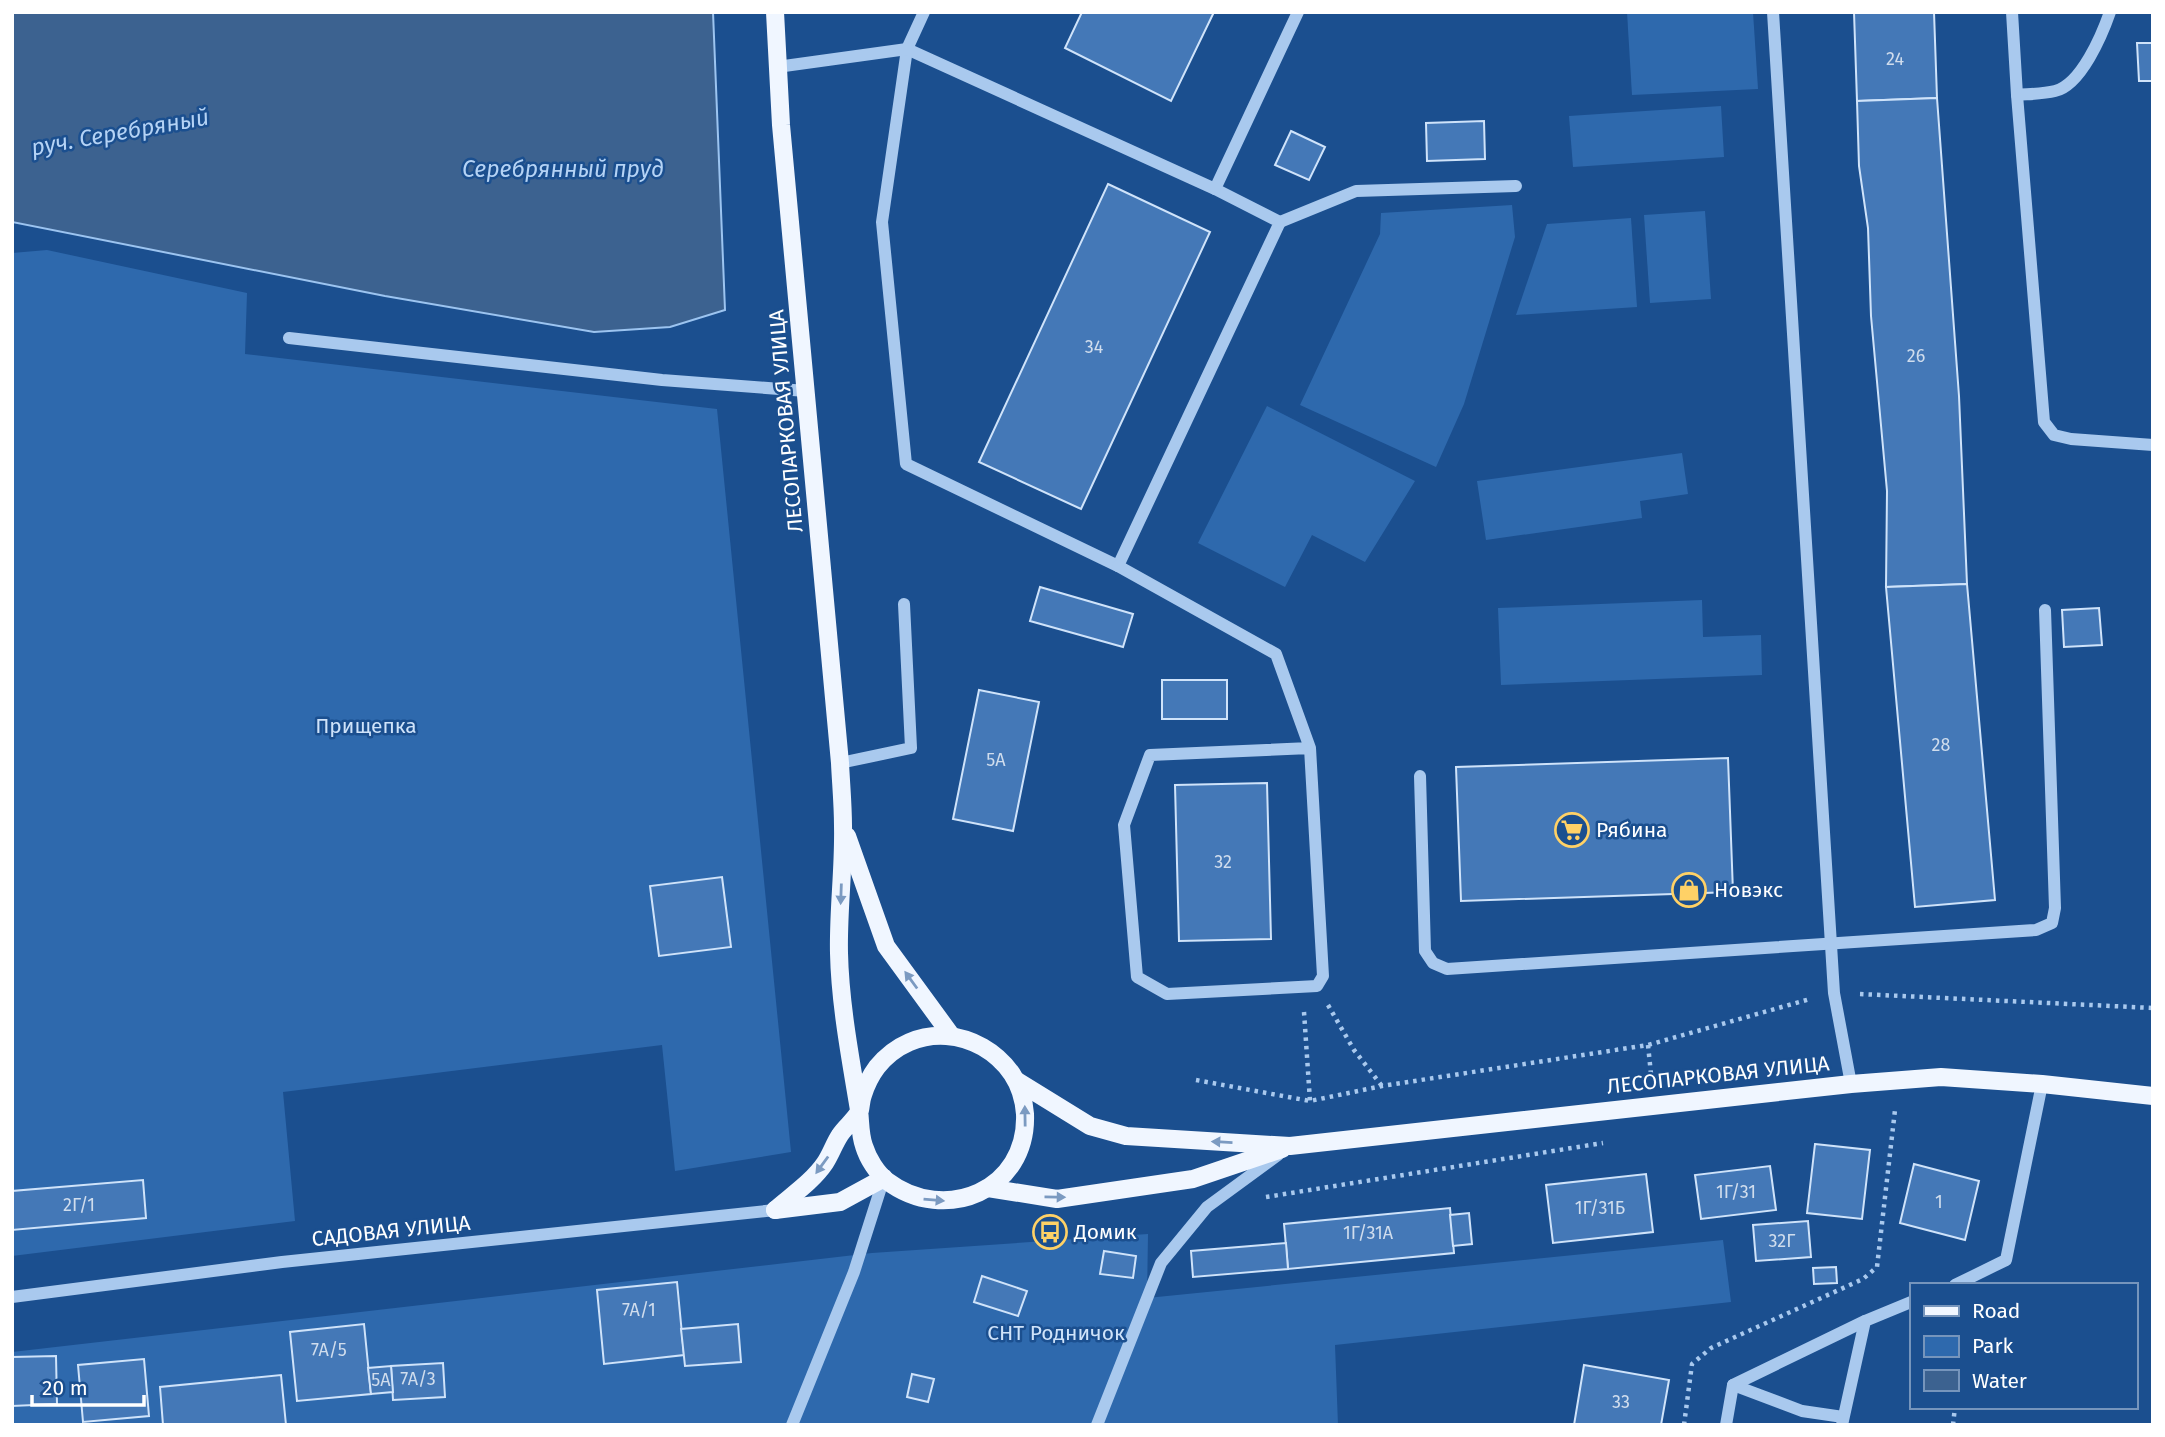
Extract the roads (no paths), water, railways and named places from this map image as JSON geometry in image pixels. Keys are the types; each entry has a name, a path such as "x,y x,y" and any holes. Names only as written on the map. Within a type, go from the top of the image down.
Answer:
{"main road":[{"name":"ЛЕСОПАРКОВАЯ УЛИЦА","path":"775,12 777,67 844,826"},
{"path":"844,826 886,946 951,1035"},
{"path":"775,1210 818,1171 839,1135 859,1111 868,1082 885,1058 909,1042 936,1035 951,1035 974,1042 993,1052 1017,1081 1024,1102 1026,1125 1021,1146 1012,1165 988,1188 971,1197 946,1201 923,1199 904,1193 884,1178 872,1163 860,1129 859,1111 849,1050 839,953 844,826"},
{"name":"ЛЕСОПАРКОВАЯ УЛИЦА","path":"1290,1146 1851,1084 1941,1077 2153,1096"},
{"path":"1017,1081 1090,1126 1126,1136 1290,1146"},
{"path":"988,1188 1057,1199 1193,1179 1290,1146"},
{"path":"775,1210 840,1202 884,1178"}],"street":[{"path":"924,12 907,49 882,222 906,464 1118,566 1276,654 1310,748 1324,976 1317,986 1167,994 1137,977 1124,825 1150,755 1310,748"},
{"path":"1216,189 1298,12"},
{"path":"1773,12 1830,943 1834,993 1851,1084"},
{"path":"2012,12 2044,422 2054,435 2063,437 2153,445"},
{"path":"2017,95 2057,91 2071,83 2101,39 2110,12"},
{"path":"777,67 907,49 1216,189 1280,222"},
{"path":"1118,566 1280,222 1356,191 1517,186"},
{"path":"289,338 662,380 806,391"},
{"path":"840,763 911,748 904,604"},
{"path":"1420,776 1425,951 1433,963 1447,969 2036,930 2052,923 2055,908 2045,610"},
{"path":"1959,1283 2006,1260 2042,1084"},
{"path":"1097,1425 1161,1263 1207,1206 1290,1146"},
{"path":"792,1425 854,1272 884,1178"},
{"name":"САДОВАЯ УЛИЦА","path":"12,1297 282,1262 775,1210"},
{"path":"1733,1385 1864,1321 1910,1303"},
{"path":"1733,1385 1802,1411 1843,1421 1864,1321"},
{"path":"1726,1425 1733,1385"}],"water":[{"name":"Серебрянный пруд","path":"12,12 713,12 725,310 670,327 594,332 385,296 12,222"}],"place":[{"name":"Рябина","path":"1572,830"},
{"name":"Новэкс","path":"1689,890"},
{"name":"Домик","path":"1050,1232"}],"water label":[{"name":"руч. Серебряный","path":"120,132"}],"park label":[{"name":"Прищепка","path":"366,726"},
{"name":"СНТ Родничок","path":"1056,1333"}]}
